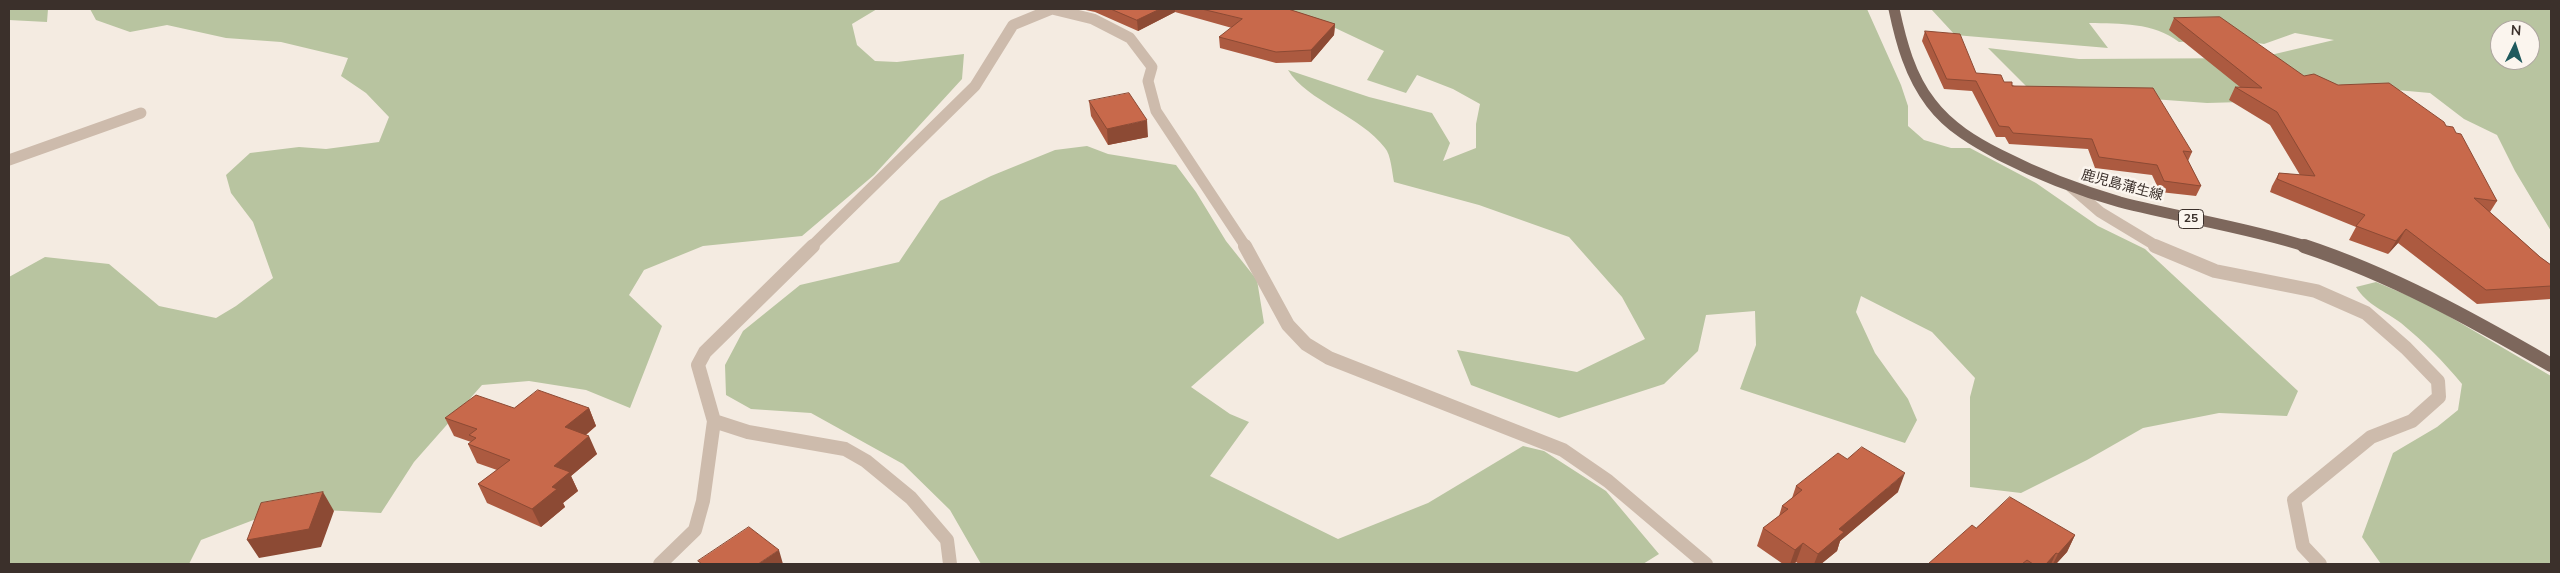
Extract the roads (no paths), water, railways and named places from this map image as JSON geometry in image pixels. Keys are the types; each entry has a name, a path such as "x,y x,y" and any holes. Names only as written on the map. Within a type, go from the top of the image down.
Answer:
{"main road":[{"name":"鹿児島蒲生線","path":"1894,9 1899,35 1908,61 1923,90 1941,115 1976,142 2009,161 2071,187 2185,218 2300,245 2342,258 2468,315 2551,364"}],"street":[{"path":"660,564 695,530 703,501 714,421 698,365 705,352 975,86 1013,24 1052,9 1093,19 1112,27 1130,38 1152,67 1148,81 1156,111 1251,255 1288,325 1306,344 1330,358 1486,420 1516,429 1573,456 1611,484 1674,540 1706,564"},
{"path":"9,160 141,113"},
{"path":"2071,187 2100,212 2143,240 2174,255 2216,271 2316,291 2366,313 2406,348 2438,381 2439,397 2412,422 2371,438 2294,500 2302,546 2320,564"},
{"path":"714,421 748,432 845,449 866,462 911,498 947,540 950,564"}]}
